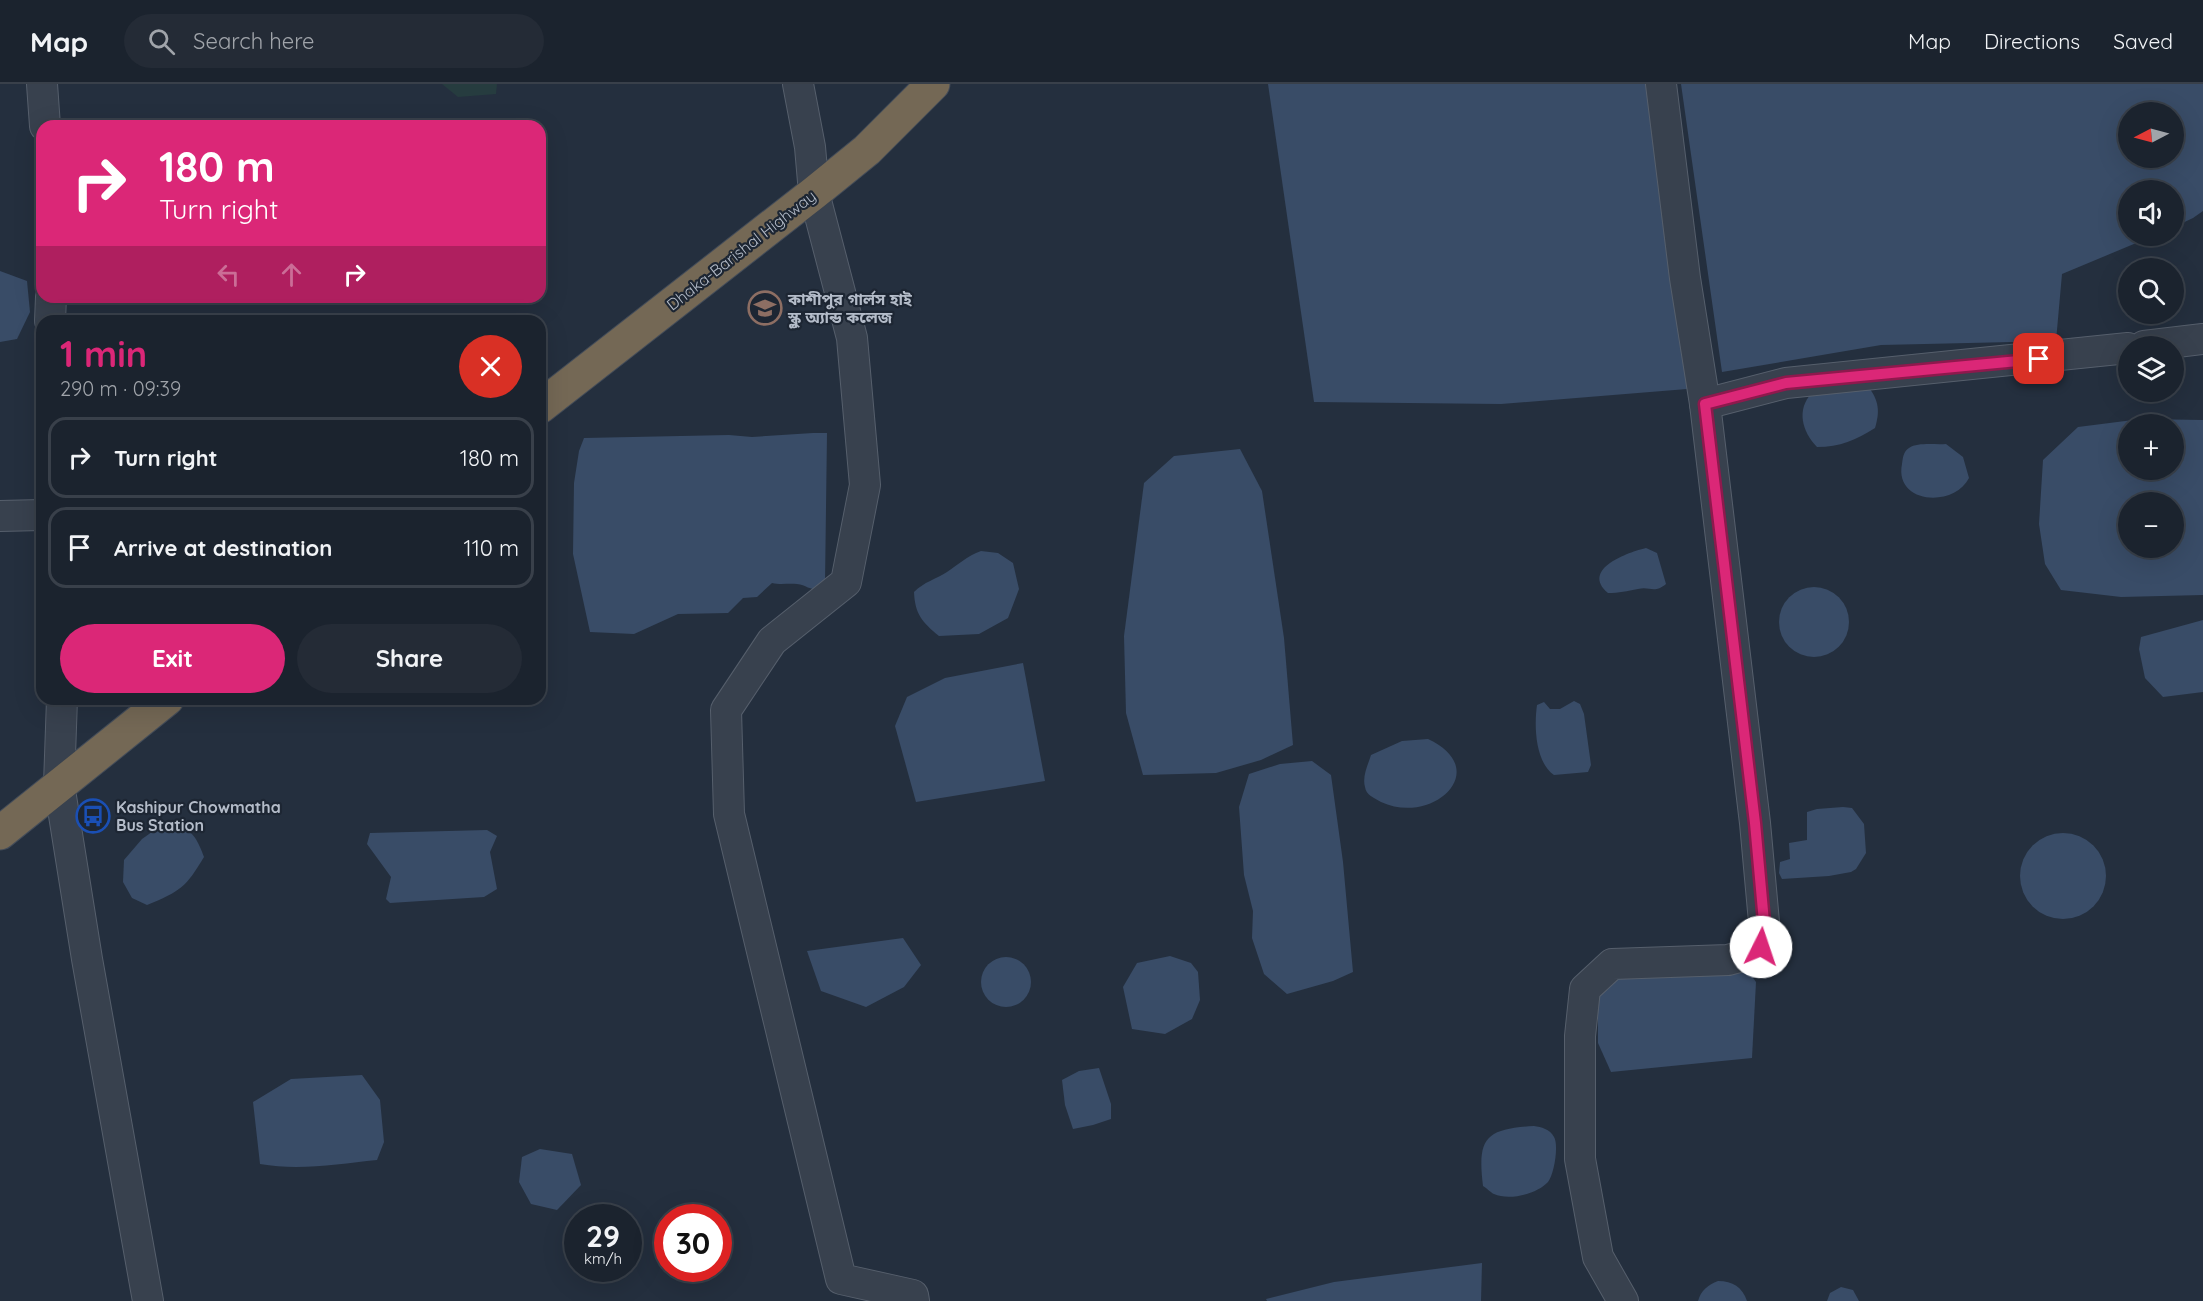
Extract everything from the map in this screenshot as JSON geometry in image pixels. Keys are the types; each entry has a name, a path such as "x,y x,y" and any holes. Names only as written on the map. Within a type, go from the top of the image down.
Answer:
{"highway":[{"name":"Dhaka-Barishal Highway","path":"546,402 814,194 867,150 933,84"},
{"path":"0,833 159,705"}],"street":[{"path":"42,84 45,120"},
{"path":"798,84 810,147 814,194 852,338 865,485 846,582 772,641 726,710 729,813 841,1279 913,1295 914,1301"},
{"path":"1623,1301 1598,1257 1580,1159 1580,1036 1584,989 1612,964 1728,960 1750,954 1761,947 1765,933 1755,823 1705,404 1685,278 1661,84"},
{"path":"2184,341 2203,339"},
{"path":"1705,404 1786,383 2118,349"},
{"path":"0,516 36,515"},
{"path":"62,705 59,784 87,959 148,1301"}],"green space":[{"path":"442,84 497,84 496,94 458,97"}],"water":[{"path":"1268,84 1650,84 1687,389 1501,404 1314,402"},
{"path":"1681,84 2203,84 2203,211 2184,222 2184,180 2118,180 2118,246 2129,246 2062,274 2056,341 1881,345 1722,372"},
{"path":"0,271 27,281 30,312 17,339 0,342"},
{"path":"1868,386 1877,406 1878,416 1875,428 1848,442 1817,447 1808,434 1803,420 1804,406 1812,393"},
{"path":"2184,420 2203,420 2203,595 2121,597 2061,590 2045,564 2039,524 2043,460 2078,427 2118,422 2118,480 2184,480"},
{"path":"827,433 825,584 821,590 797,584 772,583 757,597 743,598 728,613 678,614 634,634 590,632 573,554 574,483 579,451 584,438 729,435 752,437"},
{"path":"1946,444 1963,457 1969,478 1961,488 1951,494 1927,497 1916,494 1907,487 1902,477 1902,464 1906,451 1917,445"},
{"path":"1240,449 1262,491 1284,638 1293,745 1261,760 1216,773 1143,775 1126,713 1124,636 1144,483 1174,456"},
{"path":"1646,548 1657,553 1666,584 1655,589 1642,588 1608,593 1601,584 1600,576 1603,569 1629,553"},
{"path":"981,551 998,553 1013,563 1019,589 1008,618 979,634 939,636 920,617 914,592"},
{"path":"1814,587 1827,590 1839,597 1846,609 1849,622 1846,635 1839,647 1827,654 1814,657 1801,654 1789,647 1782,635 1779,622 1782,609 1789,597 1801,590"},
{"path":"2203,620 2203,692 2163,697 2145,678 2139,649 2141,637"},
{"path":"1023,663 1045,781 916,802 895,726 907,697 945,678"},
{"path":"1574,701 1580,704 1584,714 1591,765 1588,772 1554,775 1539,753 1536,733 1537,705 1544,702 1550,709 1560,709"},
{"path":"1428,739 1447,752 1456,765 1456,779 1448,791 1436,801 1419,807 1400,807 1381,802 1369,794 1364,779 1371,755 1402,741"},
{"path":"1312,761 1331,775 1343,862 1353,972 1333,981 1287,994 1264,974 1252,938 1253,911 1244,875 1239,807 1249,774 1280,764"},
{"path":"1852,808 1864,824 1866,853 1856,869 1829,876 1782,879 1779,873 1780,862 1790,859 1789,843 1807,840 1807,812"},
{"path":"173,825 190,832 204,857 182,887 147,905 132,898 123,882 124,860 142,839 159,827"},
{"path":"487,830 497,836 490,852 497,889 484,897 390,903 386,899 391,877 367,844 370,833"},
{"path":"2063,833 2087,840 2099,852 2106,876 2099,900 2087,912 2063,919 2039,912 2027,900 2020,876 2027,852 2039,840"},
{"path":"903,938 921,965 904,987 866,1007 821,991 807,951"},
{"path":"1170,956 1191,963 1198,972 1200,1000 1192,1019 1165,1034 1132,1029 1123,987 1137,963"},
{"path":"1001,957 1011,957 1024,964 1031,977 1031,987 1024,1000 1011,1007 1001,1007 992,1003 985,996 981,987 981,977 985,968 992,961"},
{"path":"1730,968 1748,971 1756,982 1752,1058 1611,1072 1598,1043 1598,993 1611,976"},
{"path":"1099,1068 1111,1104 1111,1119 1073,1129 1065,1105 1062,1080 1079,1071"},
{"path":"362,1075 380,1100 384,1142 377,1160 304,1167 260,1164 253,1102 291,1079"},
{"path":"1534,1126 1548,1130 1555,1141 1555,1160 1548,1182 1530,1193 1507,1197 1493,1193 1483,1186 1482,1156 1488,1139 1495,1133 1505,1130"},
{"path":"540,1149 572,1154 581,1185 557,1210 531,1204 519,1182 522,1157"},
{"path":"1482,1263 1481,1301 1267,1301 1266,1299 1334,1282"},
{"path":"1718,1281 1736,1286 1747,1301 1698,1301 1705,1288"},
{"path":"1841,1287 1853,1290 1859,1301 1827,1301 1830,1293"}],"place":[{"name":"কাশীপুর গার্লস হাই স্কুল অ্যান্ড কলেজ","path":"765,308"},
{"name":"Kashipur Chowmatha Bus Station","path":"93,816"}],"route":[{"path":"1761,947 1765,933 1755,823 1705,404 1786,383 2039,359"}]}
